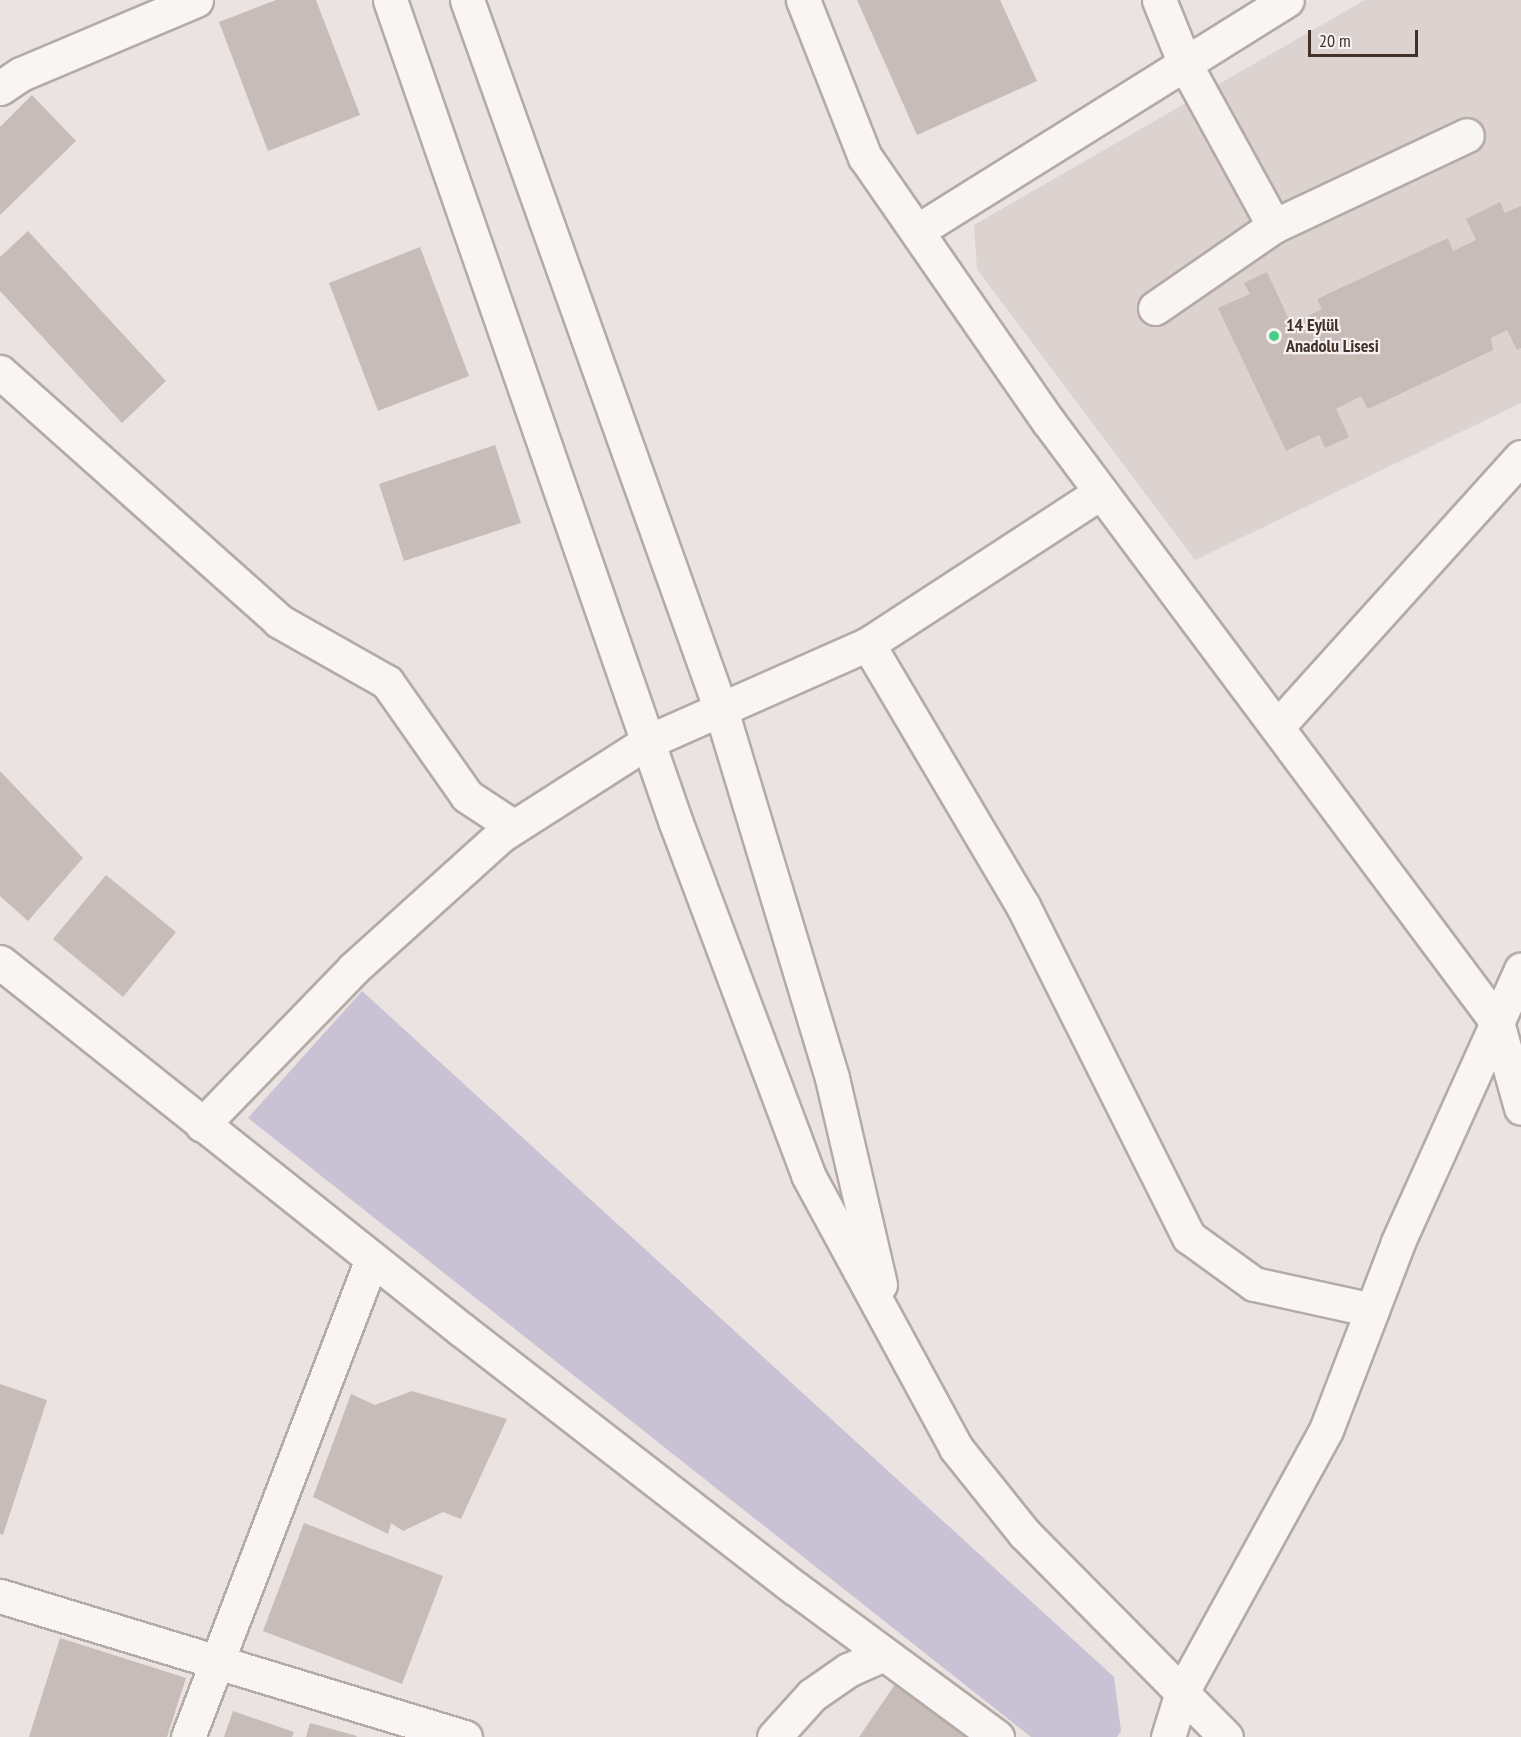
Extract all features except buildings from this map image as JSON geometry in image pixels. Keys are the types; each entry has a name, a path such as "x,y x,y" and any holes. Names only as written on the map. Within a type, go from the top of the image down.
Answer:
{"street":[{"path":"390,0 647,742 808,1175 956,1448 1024,1533 1226,1737"},
{"path":"467,0 721,711 832,1078 890,1324"},
{"path":"803,0 865,157 1101,492 1497,1022 1521,1108"},
{"path":"1158,0 1185,64 1274,226"},
{"path":"916,231 1287,0"},
{"path":"0,88 21,74 192,1"},
{"path":"1155,308 1274,226 1467,135"},
{"path":"0,372 279,621 387,682 467,796 514,827"},
{"path":"1277,727 1521,457"},
{"path":"202,1125 353,969 514,827 647,742 868,644 1101,492"},
{"path":"868,644 1023,906 1189,1237 1254,1284 1371,1310"},
{"path":"0,962 372,1259 884,1654 998,1737"},
{"path":"1168,1737 1182,1692 1326,1430 1371,1310 1521,970"},
{"path":"188,1737 215,1661 372,1259"},
{"path":"0,1596 465,1737"},
{"path":"774,1737 812,1695 848,1670 884,1654"}],"shaded area":[{"name":"14 Eylül Anadolu Lisesi","path":"1365,0 1521,0 1521,403 1195,560 977,269 974,225"},
{"path":"362,991 1114,1677 1121,1731 1117,1737 1031,1737 248,1118"}],"place":[{"name":"14 Eylül Anadolu Lisesi","path":"1274,336"}]}
